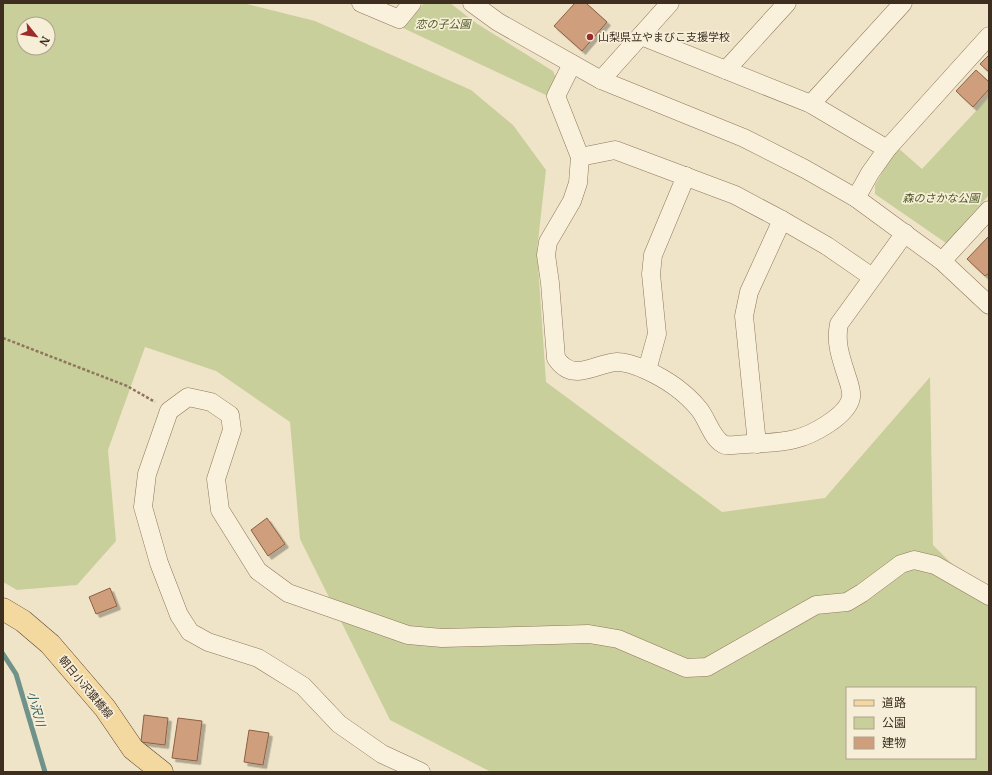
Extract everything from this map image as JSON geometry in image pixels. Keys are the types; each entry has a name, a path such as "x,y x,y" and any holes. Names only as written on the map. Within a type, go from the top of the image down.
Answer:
{"main road":[{"name":"朝日小沢猿橋線","path":"3,609 23,621 50,644 105,708 133,749 162,772"}],"street":[{"path":"361,3 399,18 412,3"},
{"path":"472,3 498,22 602,80 744,138 805,169 856,198 942,261 989,305"},
{"path":"602,80 670,3"},
{"path":"726,70 787,3"},
{"path":"811,104 903,3"},
{"path":"641,36 811,104 887,149"},
{"path":"856,198 887,149 989,36"},
{"path":"572,64 556,96 580,157 578,183 572,201 548,242 546,255 550,283 556,358 560,364 581,372 616,362 628,363 647,370 679,388 699,409 710,425 716,439 726,445 757,444 795,439 827,425 846,409 851,397 850,386 836,336 839,324 905,233"},
{"path":"580,157 615,150 735,195 827,246 872,277"},
{"path":"647,370 657,334 651,274 653,255 686,176"},
{"path":"942,261 986,218"},
{"path":"757,444 744,316 749,292 782,220"},
{"path":"421,772 382,754 339,724 303,686 258,658 208,642 190,632 179,615 159,563 143,507 147,474 169,411 188,397 211,402 230,415 232,430 216,479 220,510 258,571 288,593 408,635 442,638 589,634 618,639 686,668 707,667 816,604 847,602 862,594 901,564 914,560 934,565 989,596"}],"path":[{"path":"3,338 127,386 169,411"}],"green space":[{"path":"3,3 243,3 315,21 471,90 513,125 546,170 537,250 546,382 722,512 825,498 930,377 933,545 989,601 989,772 491,772 390,720 300,539 290,422 216,371 145,347 108,450 116,541 77,585 17,590 3,582"},
{"name":"恋の子公園","path":"424,3 450,3 476,23 553,71 556,78 548,96 403,28"},
{"name":"森のさかな公園","path":"989,97 989,195 946,243 875,194 875,185 897,147 922,169"}],"building":[{"path":"575,3 586,3 607,22 582,51 554,26"},
{"path":"989,55 989,72 980,64"},
{"path":"976,70 989,82 989,89 973,107 956,91"},
{"path":"989,236 989,273 985,276 967,259"},
{"path":"267,518 285,544 268,556 251,530"},
{"path":"110,588 117,606 96,614 89,597"},
{"path":"144,715 168,718 165,745 141,742"},
{"path":"178,718 202,721 197,761 172,758"},
{"path":"249,730 269,733 263,765 244,762"}],"waterway":[{"name":"小沢川","path":"3,654 16,674 45,772"}],"place":[{"name":"山梨県立やまびこ支援学校","path":"590,37"}]}
